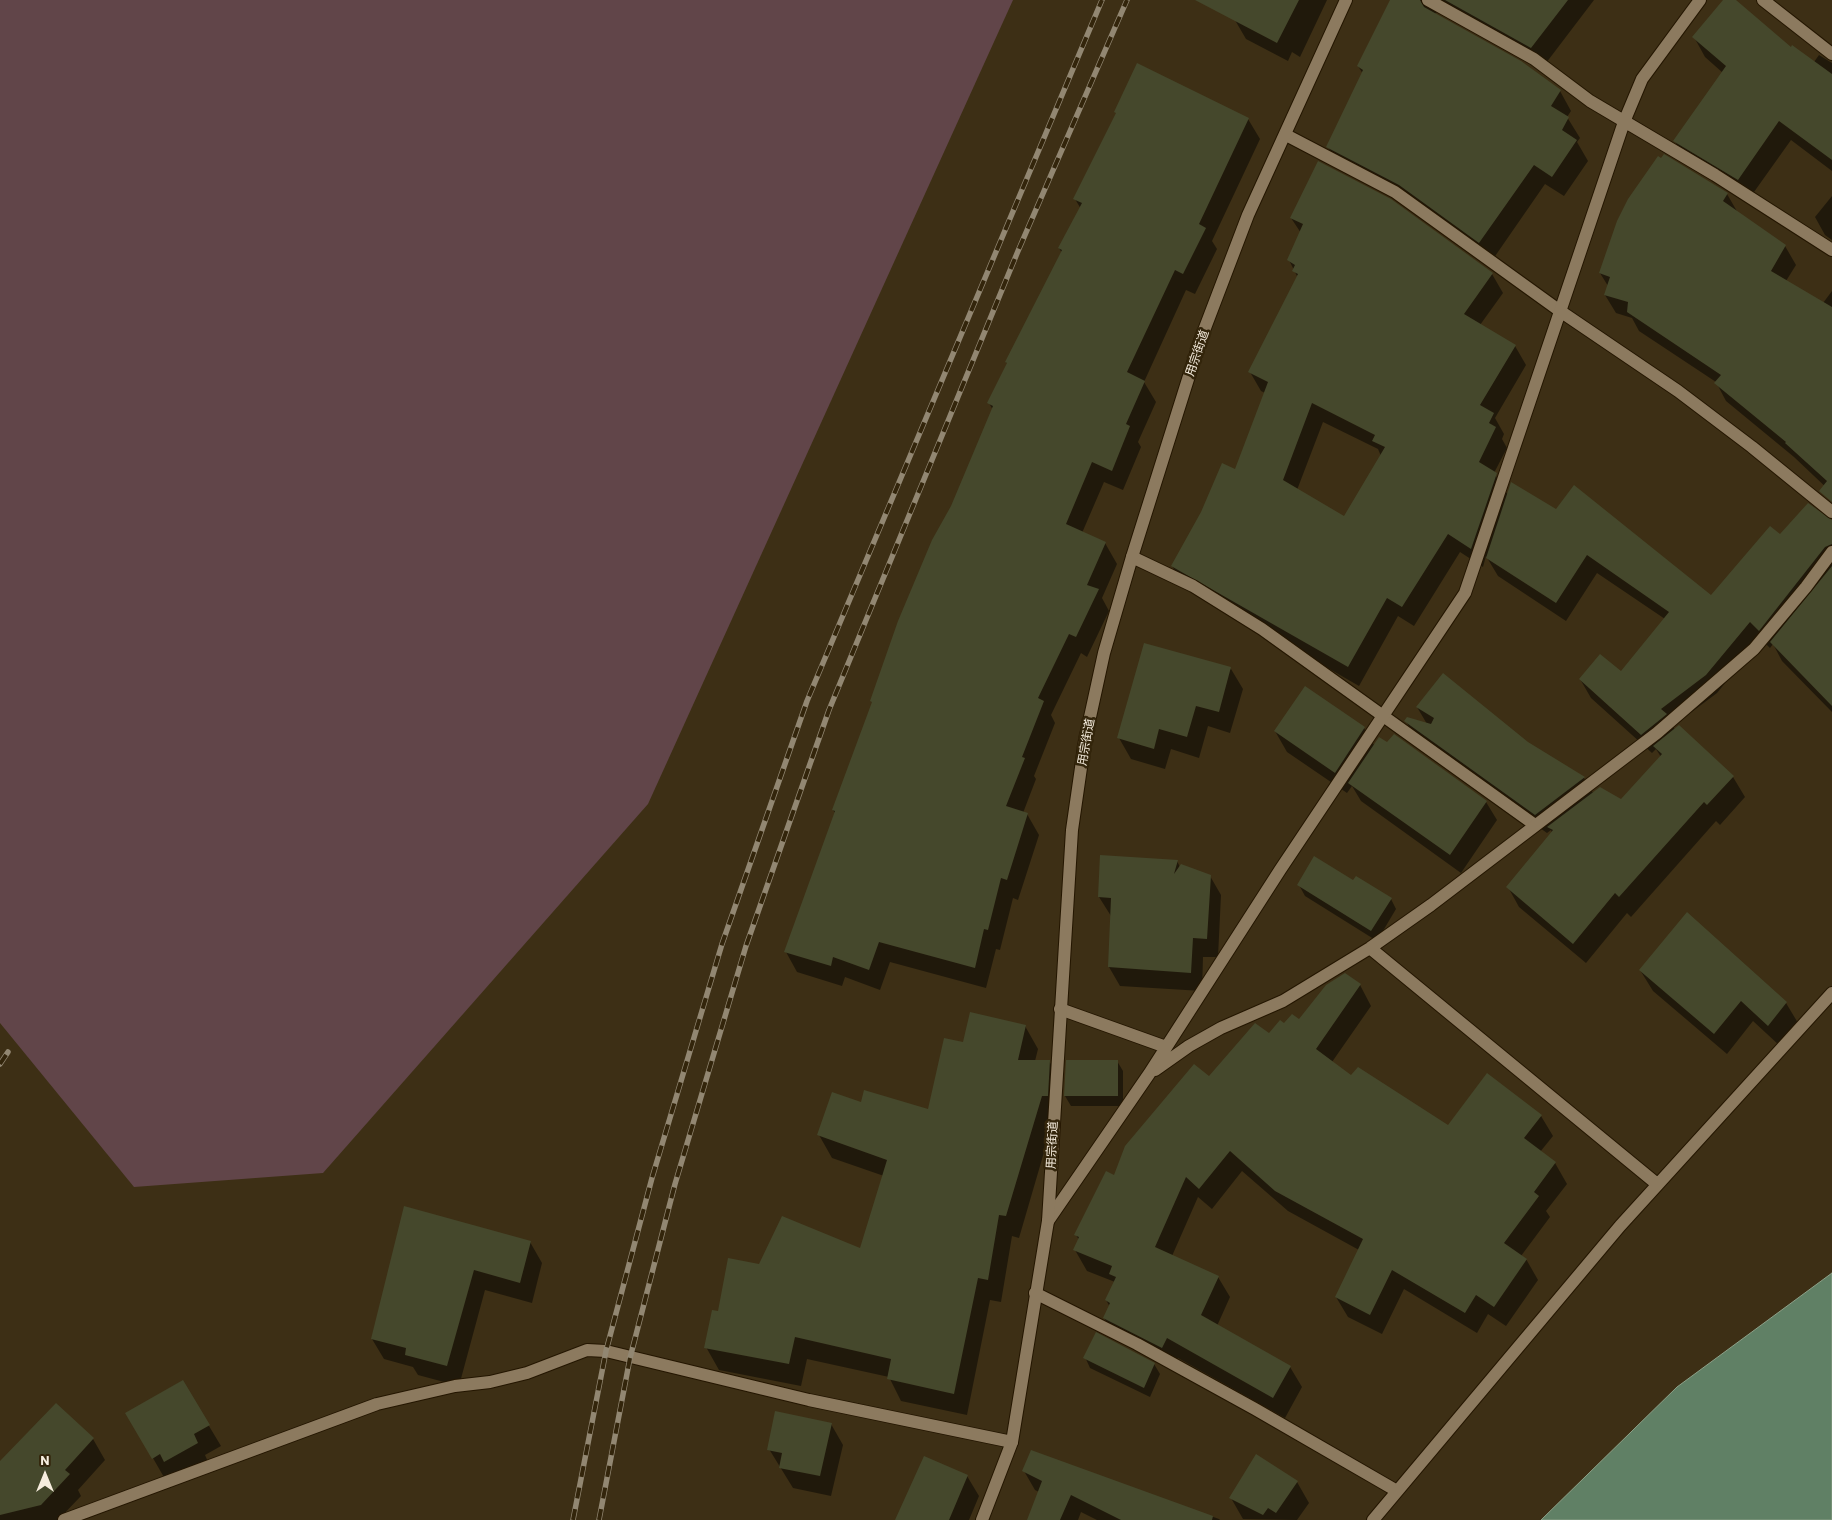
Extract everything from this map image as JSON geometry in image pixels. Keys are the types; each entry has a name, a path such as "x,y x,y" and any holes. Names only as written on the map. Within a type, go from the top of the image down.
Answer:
{"street":[{"name":"用宗街道","path":"982,1520 1012,1442 1048,1221 1072,830 1085,740 1104,653 1132,557 1200,342 1248,216 1346,0"},
{"path":"1428,0 1534,59 1624,122 1715,175 1832,250"},
{"path":"1048,1221 1149,1074 1280,870 1383,718 1464,593 1624,122 1642,79 1700,0"},
{"path":"1763,0 1832,54"},
{"path":"1286,135 1395,192 1560,311 1678,391 1752,447 1832,512"},
{"path":"1149,1074 1213,1032 1283,1001 1370,948 1432,905 1657,732 1754,649 1806,587 1832,552"},
{"path":"1132,557 1193,586 1262,629 1383,718 1535,825"},
{"path":"1370,948 1657,1184"},
{"path":"1373,1520 1657,1184 1832,993"},
{"path":"1060,1009 1166,1047"},
{"path":"1035,1293 1137,1344 1247,1404 1397,1491"},
{"path":"64,1520 377,1404 455,1386 490,1382 527,1373 586,1350 606,1351 809,1400 1012,1442"}],"shaded area":[{"path":"0,0 1013,0 648,804 323,1173 134,1187 0,1023"},
{"path":"1832,1273 1832,1520 1541,1520 1677,1387"}],"building":[{"path":"1195,0 1299,0 1277,43"},
{"path":"1390,0 1420,0 1424,7 1521,61 1561,90 1551,106 1569,117 1562,130 1577,140 1552,177 1534,165 1479,243 1399,185 1326,147 1363,70 1357,66"},
{"path":"1445,0 1568,0 1531,48"},
{"path":"1723,0 1736,0 1791,47 1792,45 1832,74 1832,160 1779,121 1738,180 1673,141 1726,66 1692,37"},
{"path":"1137,63 1249,118 1199,224 1206,228 1183,274 1175,270 1127,372 1145,381 1126,424 1130,426 1112,471 1092,462 1066,524 1106,542 1087,585 1099,589 1076,637 1069,634 1038,698 1044,701 1022,757 1025,758 1006,806 1028,813 1007,880 1001,878 988,930 984,929 975,968 879,942 869,970 833,957 831,966 784,952 835,811 832,810 872,702 870,701 898,621 932,540 951,506 993,406 987,403 1007,363 1005,362 1062,250 1058,248 1082,203 1073,199 1116,113 1114,112"},
{"path":"1664,154 1728,193 1723,201 1786,245 1771,271 1832,307 1832,502 1819,491 1827,481 1786,442 1714,383 1721,375 1627,312 1628,302 1604,295 1610,277 1599,273 1617,221 1628,199 1658,156 1661,158"},
{"path":"1318,161 1391,199 1493,273 1464,314 1516,345 1480,405 1494,413 1489,423 1496,427 1479,462 1497,473 1471,549 1448,534 1402,607 1387,598 1348,667 1171,566 1201,512 1222,463 1235,469 1268,382 1248,372 1298,274 1292,271 1295,265 1287,260 1303,224 1290,218","holes":["1312,403 1375,435 1372,441 1385,447 1344,516 1283,480"]},
{"path":"1511,482 1556,509 1574,485 1711,595 1770,526 1780,534 1808,503 1832,520 1832,544 1825,547 1759,631 1750,622 1706,675 1661,709 1667,714 1641,735 1579,679 1600,654 1621,671 1669,612 1587,555 1556,603 1486,558"},
{"path":"1832,566 1832,706 1770,642"},
{"path":"1144,643 1231,667 1219,712 1196,706 1187,737 1159,729 1154,749 1117,738"},
{"path":"1443,673 1528,742 1585,777 1535,815 1404,721 1407,717 1431,724 1434,718 1416,707"},
{"path":"1305,686 1365,727 1335,773 1274,731"},
{"path":"1679,725 1734,776 1707,805 1704,802 1619,897 1615,893 1573,944 1506,887 1553,830 1547,827 1600,787 1621,799 1662,754 1653,746"},
{"path":"1394,734 1487,801 1450,855 1348,783 1379,737 1387,742"},
{"path":"1100,855 1178,860 1174,874 1181,864 1211,875 1207,939 1193,938 1191,973 1108,967 1111,898 1098,897"},
{"path":"1314,856 1353,880 1356,876 1392,898 1371,931 1297,885"},
{"path":"1687,912 1787,1002 1768,1026 1741,1001 1714,1034 1639,970"},
{"path":"1345,973 1361,984 1316,1049 1351,1075 1358,1067 1448,1125 1487,1073 1542,1115 1524,1138 1556,1162 1534,1192 1539,1196 1504,1243 1527,1259 1494,1307 1476,1295 1465,1313 1392,1270 1370,1315 1335,1297 1363,1239 1275,1191 1230,1151 1199,1189 1186,1177 1155,1247 1219,1276 1201,1315 1291,1366 1273,1398 1167,1338 1162,1348 1103,1318 1110,1303 1105,1300 1116,1277 1109,1274 1112,1266 1073,1250 1079,1237 1074,1235 1106,1171 1114,1175 1125,1146 1194,1064 1209,1076 1255,1023 1269,1033 1280,1020 1284,1023 1292,1014 1299,1019 1326,985"},
{"path":"970,1012 1026,1025 1018,1060 1050,1060 1048,1096 1042,1096 1006,1216 999,1215 988,1280 978,1278 954,1394 887,1379 891,1359 795,1337 789,1364 704,1348 712,1310 718,1311 728,1258 759,1264 782,1216 860,1248 887,1160 817,1135 832,1092 861,1102 864,1090 928,1109 944,1038 963,1042"},
{"path":"1066,1060 1118,1060 1118,1096 1064,1096"},
{"path":"404,1206 531,1241 520,1283 474,1270 447,1366 405,1355 406,1348 371,1339"},
{"path":"1096,1332 1155,1363 1144,1388 1083,1358"},
{"path":"183,1380 210,1425 194,1434 198,1443 164,1462 160,1454 152,1459 125,1413"},
{"path":"56,1403 94,1438 65,1470 70,1474 41,1505 0,1515 0,1461"},
{"path":"775,1411 832,1423 820,1476 779,1468 782,1453 767,1450"},
{"path":"1031,1450 1213,1516 1212,1520 1121,1520 1071,1495 1060,1520 1027,1520 1042,1481 1022,1471"},
{"path":"1256,1454 1298,1481 1276,1513 1268,1508 1263,1515 1229,1498"},
{"path":"924,1456 968,1475 949,1520 895,1520"}],"railway":[{"path":"573,1520 606,1351 652,1178 722,944 807,701 1102,0"},
{"path":"599,1520 630,1358 675,1184 746,946 829,710 1018,251 1127,0"},
{"path":"0,1064 8,1052"}]}
